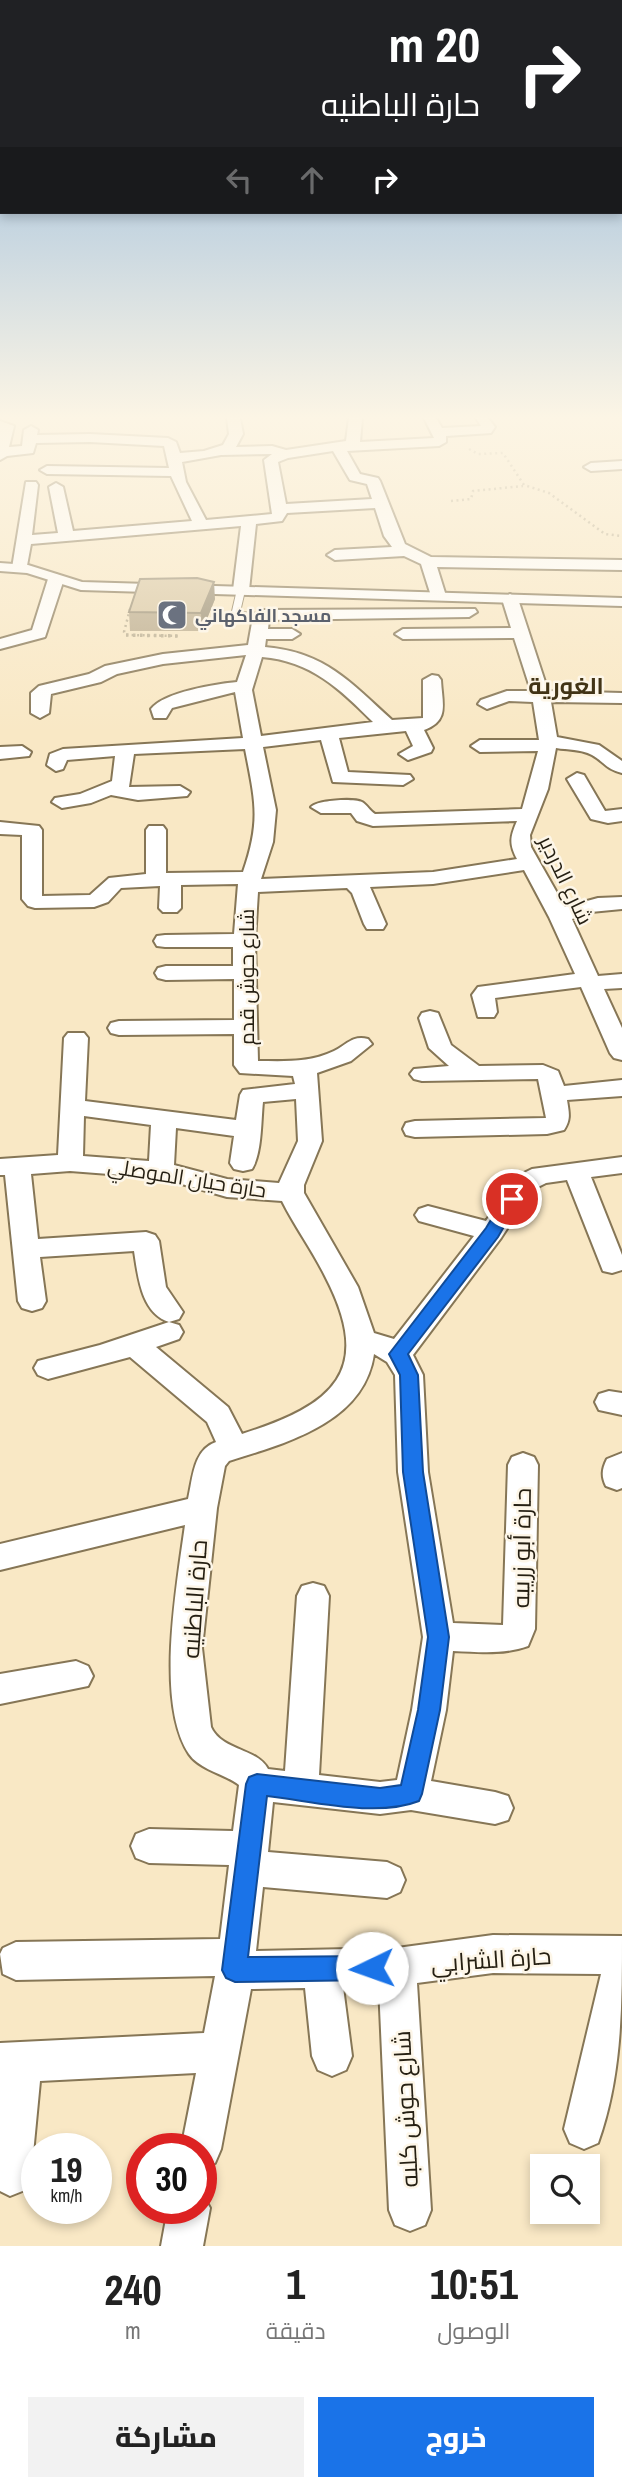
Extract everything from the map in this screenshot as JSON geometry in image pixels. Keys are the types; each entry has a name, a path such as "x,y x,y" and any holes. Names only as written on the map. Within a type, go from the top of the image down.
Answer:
{"street":[{"path":"22,554 26,523"},
{"path":"66,523 66,537"},
{"path":"0,568 22,554 66,537 239,523"},
{"path":"240,590 249,523"},
{"path":"387,523 399,547 428,562 622,565"},
{"path":"335,555 407,551"},
{"path":"0,555 22,554 56,579 81,586 622,602"},
{"path":"428,562 438,596"},
{"path":"0,643 40,633 56,579"},
{"name":"شارع الدردير","path":"510,599 540,696 547,744 547,757 520,835 521,847 560,917 622,1053"},
{"path":"259,634 271,614 469,612"},
{"path":"403,634 520,633"},
{"path":"259,634 331,672 387,726"},
{"path":"40,713 40,693 45,690 96,678 111,670 225,651 259,634 292,634"},
{"name":"شارع حوش قدم","path":"259,634 244,686 266,810 263,842 249,882 244,940 246,1067 302,1067 306,1079"},
{"path":"415,727 429,722 433,717 432,680"},
{"path":"160,714 160,709 166,704 218,689 244,686"},
{"path":"487,704 506,696 622,698"},
{"path":"56,765 57,758 63,755 252,743 410,724 415,727 424,748 408,754"},
{"path":"329,734 341,778 403,779"},
{"path":"480,746 547,744 598,750 608,755 612,764 622,767"},
{"path":"61,802 84,799 121,784 125,749"},
{"path":"0,753 22,752"},
{"path":"577,779 598,815 622,816"},
{"path":"109,789 138,794 180,792"},
{"path":"321,807 352,805 357,807 363,817 373,820 529,815"},
{"path":"0,828 32,830 32,899 35,902 94,901 103,897 116,882 352,882 433,878 530,863"},
{"path":"156,830 170,908"},
{"path":"352,882 361,890 375,924"},
{"path":"560,917 589,904 622,903"},
{"path":"165,941 244,940"},
{"path":"166,973 246,972"},
{"path":"486,1012 483,995 486,992 589,981 622,981"},
{"path":"430,1018 441,1048 473,1073"},
{"path":"119,1028 246,1027"},
{"path":"70,1163 76,1038"},
{"path":"243,1163 252,1095 306,1079 360,1044"},
{"path":"415,1129 547,1126 555,1124 558,1118 550,1076 543,1072 422,1074"},
{"path":"133,1344 218,1415 234,1448 312,1419 327,1409 354,1375 362,1341 344,1288 291,1193 291,1185 310,1140 306,1079"},
{"path":"554,1094 622,1088"},
{"path":"73,1107 248,1130"},
{"path":"161,1170 164,1119"},
{"name":"حارة حيان الموصلي","path":"9,1166 70,1163 161,1170 227,1188 291,1193"},
{"path":"398,1354 492,1232 512,1199 529,1179 622,1165"},
{"path":"9,1166 27,1249 32,1301"},
{"path":"576,1171 612,1264"},
{"path":"428,1215 492,1232"},
{"path":"27,1249 146,1241 153,1289 169,1322 133,1344 104,1355 48,1368"},
{"path":"362,1341 379,1344 398,1354 409,1375 413,1472 439,1637 429,1710 411,1794"},
{"name":"حارة الباطنيه","path":"234,1448 219,1453 211,1461 202,1508 187,1648 194,1728 202,1745 215,1755 251,1772 257,1784"},
{"name":"حارة أبو زريبه","path":"439,1637 502,1639 516,1636 519,1629 523,1465"},
{"path":"0,1557 202,1508"},
{"path":"301,1790 313,1596"},
{"path":"0,1689 76,1676"},
{"path":"204,2133 235,1963 250,1859 257,1784 380,1798 411,1794 495,1808"},
{"path":"149,1846 387,1880"},
{"name":"حارة الشرابي","path":"16,1961 235,1963 322,1970 397,1967 493,1954 622,1955"},
{"path":"584,2129 622,1965"},
{"name":"شارع حوش كلبه","path":"397,1967 410,2210"},
{"path":"322,1970 332,2056"},
{"path":"10,2175 11,2062 220,2052"},
{"path":"182,2246 186,2224"}],"lane":[{"path":"240,590 235,616 259,634"}],"path":[{"path":"590,523 605,534 622,536"},
{"path":"135,587 124,632 126,635 189,636"}],"building":[{"path":"197,578 214,582 201,613 129,612 140,579"}],"place":[{"name":"مسجد الفاكهاني","path":"172,615"}],"district":[{"name":"الغورية","path":"566,685"}],"route":[{"path":"372,1968 235,1970 257,1784 380,1798 411,1794 429,1710 439,1637 413,1472 409,1375 398,1354 492,1232 512,1199"}]}
